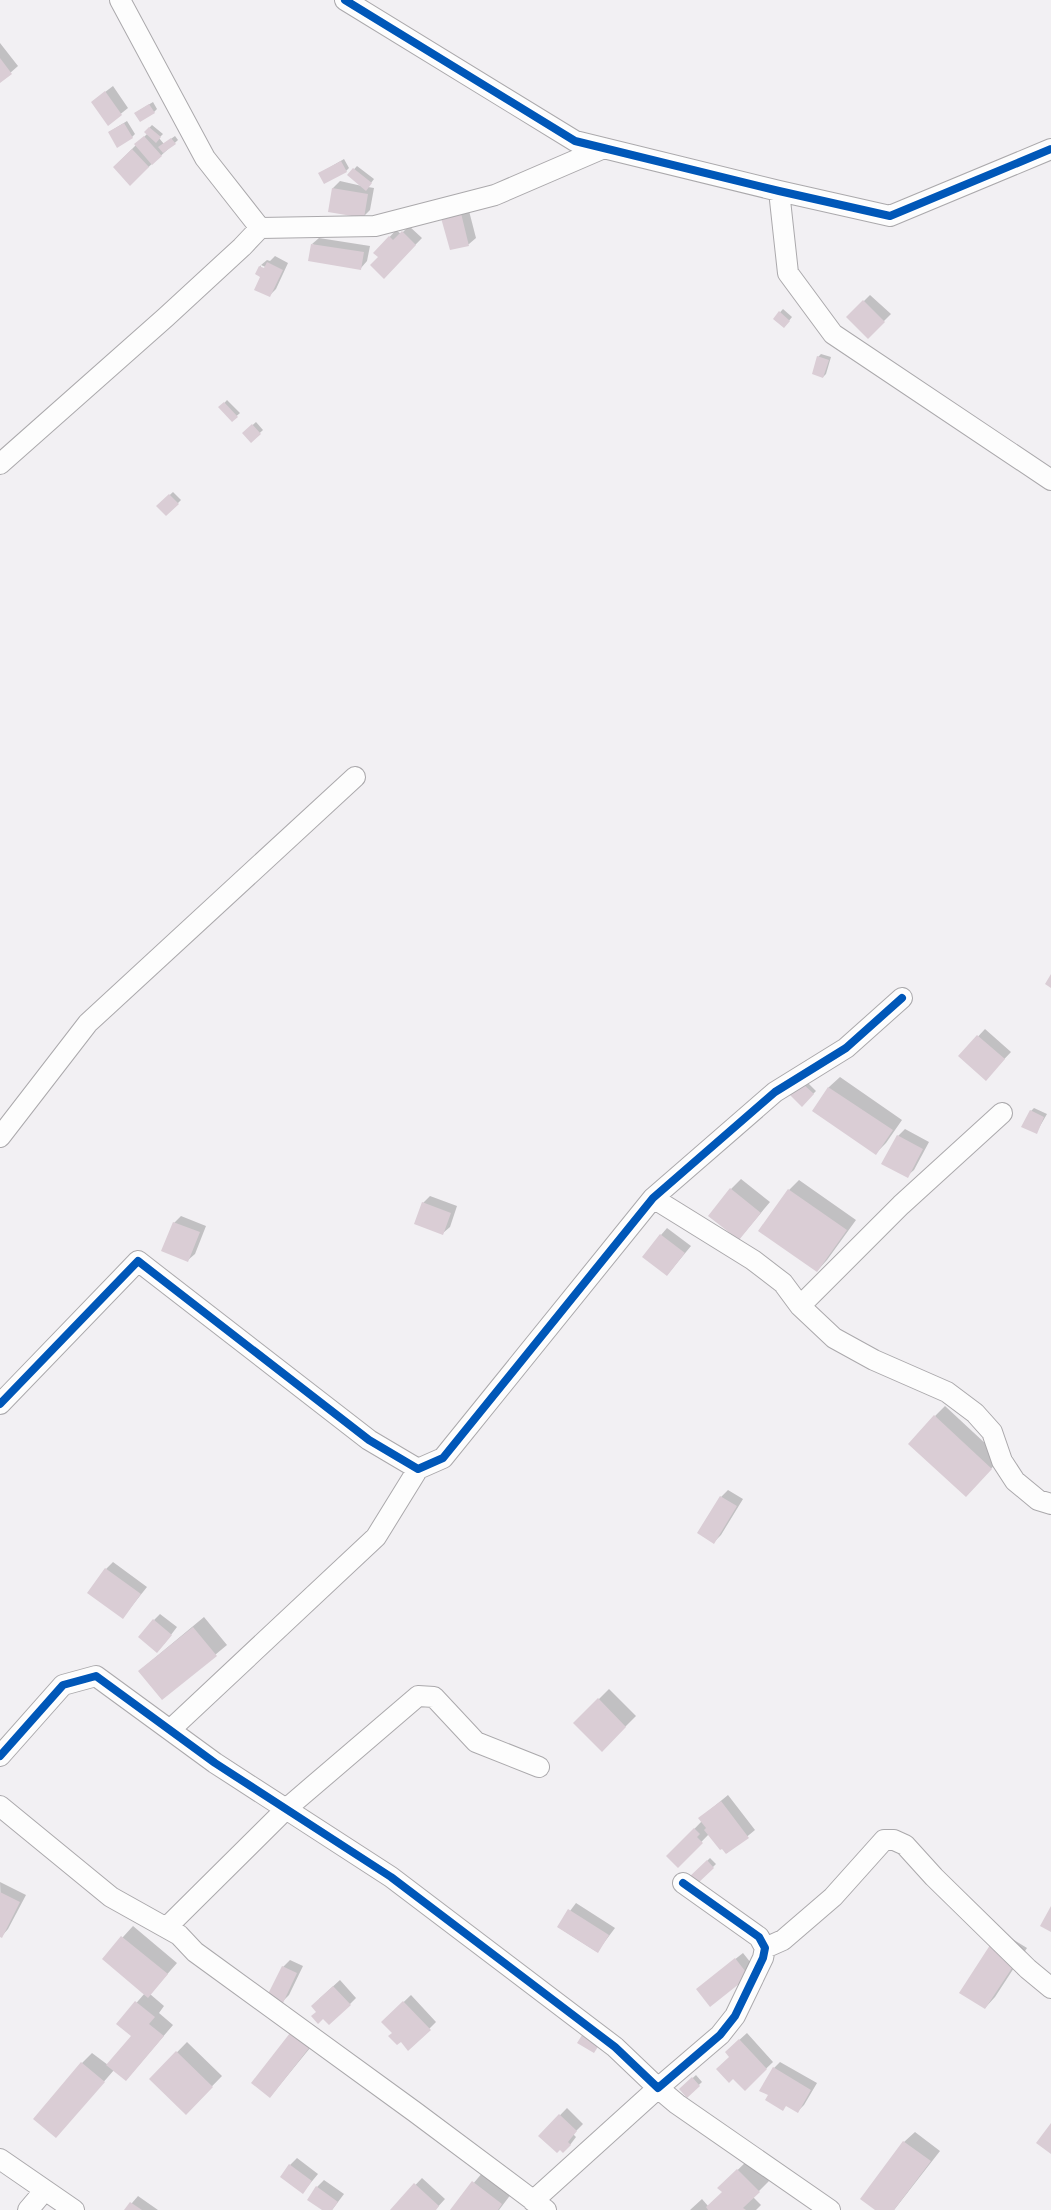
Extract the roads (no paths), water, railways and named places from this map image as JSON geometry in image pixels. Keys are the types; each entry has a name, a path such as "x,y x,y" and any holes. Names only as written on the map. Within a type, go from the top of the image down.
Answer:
{"street":[{"path":"120,0 205,158 260,228"},
{"path":"345,0 575,141 890,216 1051,148"},
{"path":"0,464 173,311 260,228 375,226 495,195 604,148"},
{"path":"779,191 788,273 833,334 1051,480"},
{"path":"0,1137 88,1023 355,777"},
{"path":"170,1730 376,1537 418,1469 443,1458 653,1198 775,1092 846,1048 902,998"},
{"path":"800,1306 901,1206 1002,1113"},
{"path":"653,1198 753,1260 783,1283 800,1306 834,1338 874,1360 947,1392 975,1412 992,1432 1002,1461 1015,1481 1038,1500 1051,1504"},
{"path":"0,1404 138,1261 369,1440 418,1469"},
{"path":"0,1756 64,1685 96,1676 215,1763 391,1877 615,2047 677,2104 830,2210"},
{"path":"167,1927 286,1809 418,1696 434,1697 476,1742 539,1767"},
{"path":"0,1806 111,1897 179,1935 195,1952 415,2112 539,2206 658,2088 720,2035 735,2016 763,1958 765,1948 759,1937 683,1883"},
{"path":"765,1948 783,1940 832,1897 884,1840 894,1840 905,1845 934,1877 1028,1969 1051,1988"},
{"path":"0,2159 74,2210"},
{"path":"28,2210 45,2190"}]}
